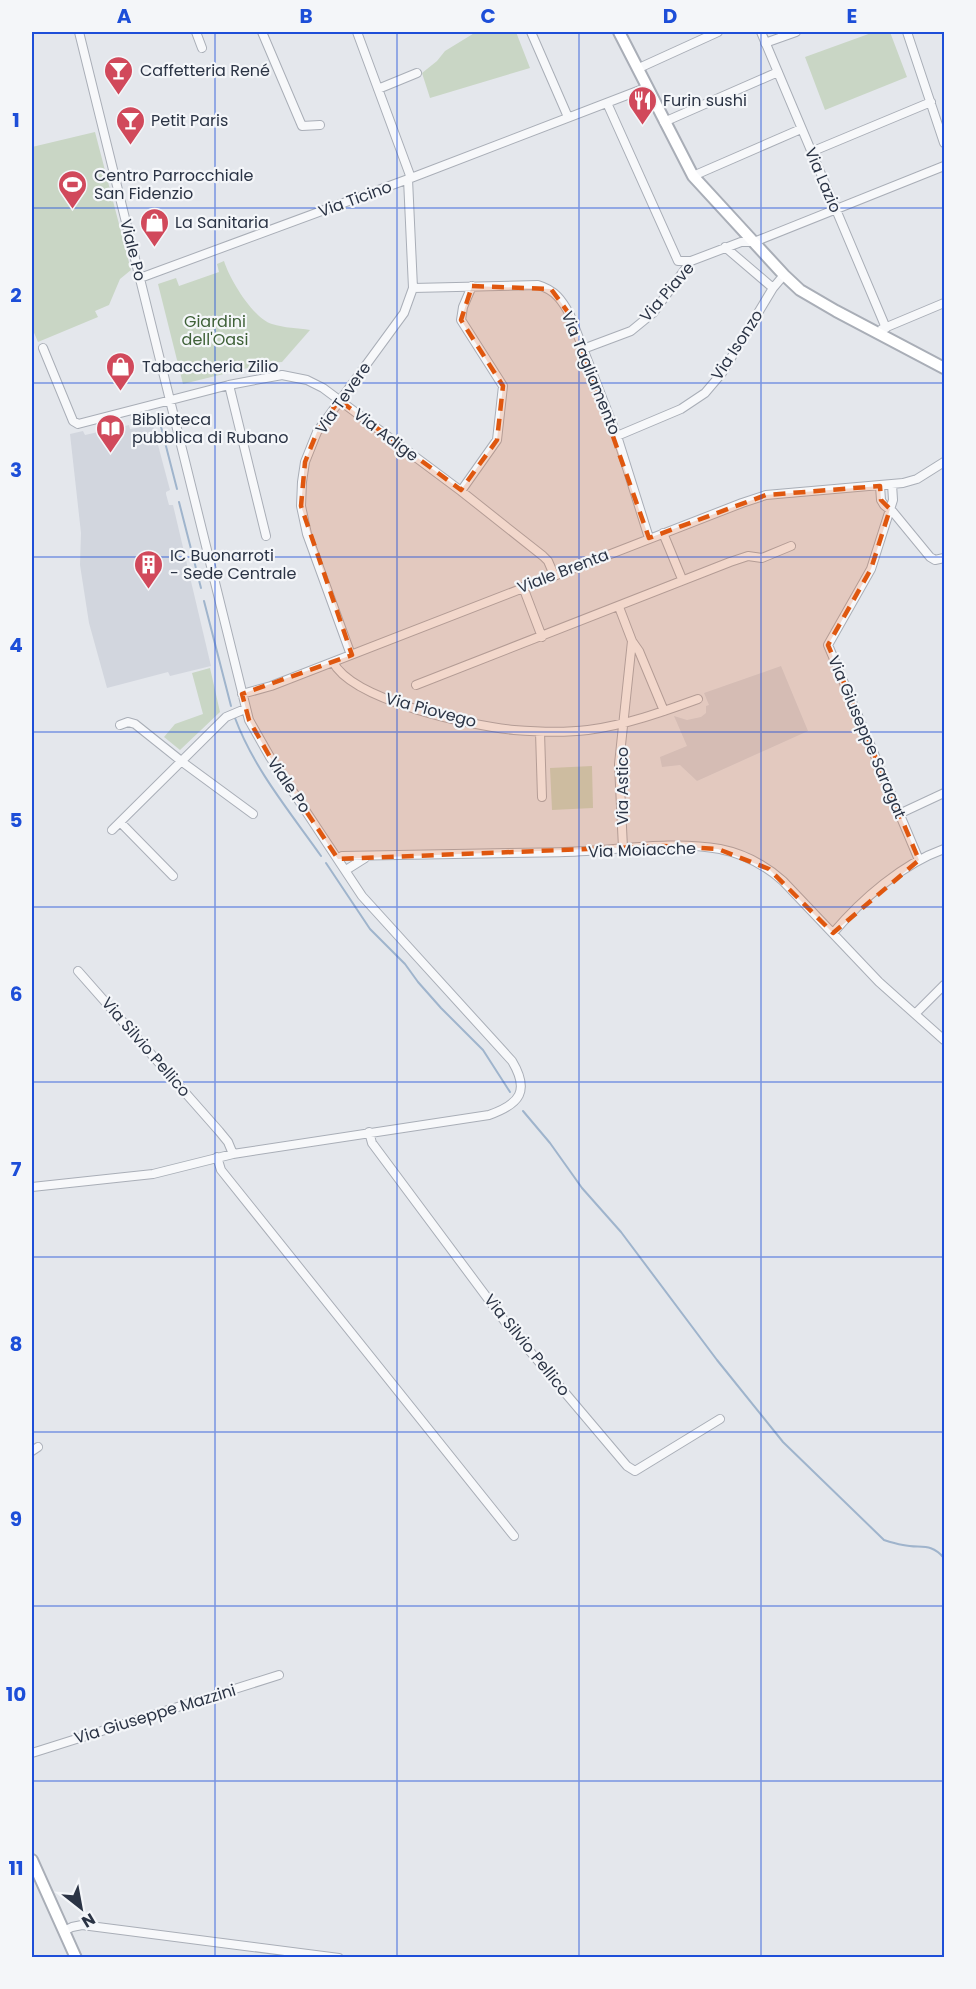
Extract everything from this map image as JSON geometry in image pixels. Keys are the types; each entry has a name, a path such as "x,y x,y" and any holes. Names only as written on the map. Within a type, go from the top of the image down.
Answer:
{"street":[{"name":"Viale Po","path":"79,32 245,709 270,757 338,859"},
{"path":"196,32 202,48"},
{"path":"262,32 302,126 320,125"},
{"name":"Via Tevere","path":"351,655 307,534 301,506 304,462 317,432 404,313 413,288 410,179 357,32"},
{"path":"531,32 568,117"},
{"path":"620,32 693,176 784,275 800,290 881,330 945,368"},
{"path":"639,68 718,32"},
{"name":"Via Lazio","path":"760,32 836,211 881,330"},
{"path":"765,43 796,32"},
{"path":"907,32 945,143"},
{"path":"664,122 778,72"},
{"path":"378,89 417,73"},
{"name":"Via Ticino","path":"140,278 410,179 648,87"},
{"path":"811,152 931,102"},
{"path":"607,103 678,261 691,261"},
{"path":"693,176 801,129"},
{"name":"Via Piave","path":"583,349 632,331 653,313 691,261 741,242 754,242 945,166"},
{"path":"726,247 773,288"},
{"name":"Via Isonzo","path":"617,436 681,409 705,393 722,373 773,288 784,275"},
{"name":"Via Tagliamento","path":"413,288 538,285 551,289 562,300 617,436 649,538"},
{"path":"461,490 497,440 503,386 461,320 463,307 472,286"},
{"path":"881,330 945,303"},
{"path":"43,348 73,421 78,424 170,399"},
{"name":"Via Adige","path":"170,399 229,385 287,376 307,380 323,388 461,490 543,556 548,561 554,575"},
{"path":"229,385 266,536"},
{"name":"Viale Brenta","path":"242,694 271,686 649,538 766,495 892,484 917,479 945,462"},
{"path":"890,509 893,500 892,484"},
{"path":"880,486 881,500 884,505 890,509 930,557 935,560 945,558"},
{"name":"Via Giuseppe Saragat","path":"890,509 871,568 828,645 919,860"},
{"path":"663,533 682,579"},
{"path":"416,685 542,637 682,579 748,556 762,558 791,546"},
{"path":"523,587 542,637"},
{"path":"619,606 664,711"},
{"name":"Via Astico","path":"623,848 619,764 632,640"},
{"name":"Via Piovego","path":"333,662 336,668 354,683 377,696 452,718 511,730 540,732 588,730 623,724 698,699"},
{"path":"112,830 226,717 245,709"},
{"path":"120,725 128,722 135,724 253,814"},
{"path":"540,732 542,797"},
{"path":"899,814 945,793"},
{"path":"120,822 172,876"},
{"name":"Via Moiacche","path":"338,859 342,856 567,852 686,846 742,854 769,869 879,982 945,1040"},
{"path":"833,933 870,896 919,860 945,849"},
{"name":"Via Moiacche","path":"346,870 362,859 373,855"},
{"path":"32,1187 153,1174 233,1154 489,1115 504,1110 515,1102 522,1085 519,1073 512,1061 362,896 338,859"},
{"name":"Via Silvio Pellico","path":"78,971 219,1131 228,1142 233,1154"},
{"path":"915,1014 945,985"},
{"name":"Via Silvio Pellico","path":"369,1132 372,1143 506,1323 627,1466 635,1471 720,1419"},
{"path":"217,1157 221,1170 514,1536"},
{"name":"Via Giuseppe Mazzini","path":"32,1753 279,1675"},
{"path":"32,1860 76,1958"},
{"path":"64,1931 82,1926 339,1958"}],"highlighted area":[{"path":"472,286 551,289 570,315 649,538 766,495 880,486 881,500 890,509 871,569 828,645 919,860 833,933 769,869 718,849 663,846 338,859 270,757 249,720 242,694 352,655 301,506 305,462 317,432 339,400 461,490 497,440 503,386 461,320"}],"shaded area":[{"path":"150,415 170,490 166,494 169,505 173,505 211,666 170,676 168,672 107,688 89,623 80,565 81,533 70,434 83,431 85,435 129,425 130,429 136,428 142,426 140,418"},
{"path":"781,666 808,731 697,781 680,765 662,767 660,757 687,746 674,716 687,720 701,717 706,713 706,706 709,705 704,693"}],"green space":[{"path":"476,32 516,32 530,68 430,98 422,73 445,51"},
{"path":"874,32 890,32 907,77 825,110 805,57"},
{"name":"Centro Parrocchiale San Fidenzio","path":"95,132 131,270 120,279 109,305 95,311 98,317 38,342 32,328 32,147"},
{"name":"Giardini dell'Oasi","path":"224,261 231,278 257,314 272,324 310,330 282,362 268,363 183,384 158,284 176,278 179,286 219,272 217,264"},
{"path":"210,668 220,712 180,750 164,737 175,724 203,714 192,673"},
{"path":"592,766 593,808 552,810 550,768"}],"waterway":[{"path":"158,415 177,489"},
{"path":"179,502 201,588"},
{"path":"204,601 231,706"},
{"path":"235,718 262,772 321,856"},
{"path":"326,863 370,929 405,964 441,1008 483,1050 510,1092"},
{"path":"523,1111 550,1143 582,1188 621,1232 717,1360 783,1442 884,1540 930,1548 944,1558"}],"place":[{"name":"Caffetteria René","path":"119,96"},
{"name":"Furin sushi","path":"642,126"},
{"name":"Petit Paris","path":"130,146"},
{"name":"Centro Parrocchiale San Fidenzio","path":"73,210"},
{"name":"La Sanitaria","path":"154,248"},
{"name":"Tabaccheria Zilio","path":"121,392"},
{"name":"Biblioteca pubblica di Rubano","path":"111,454"},
{"name":"IC Buonarroti - Sede Centrale","path":"149,590"}]}
